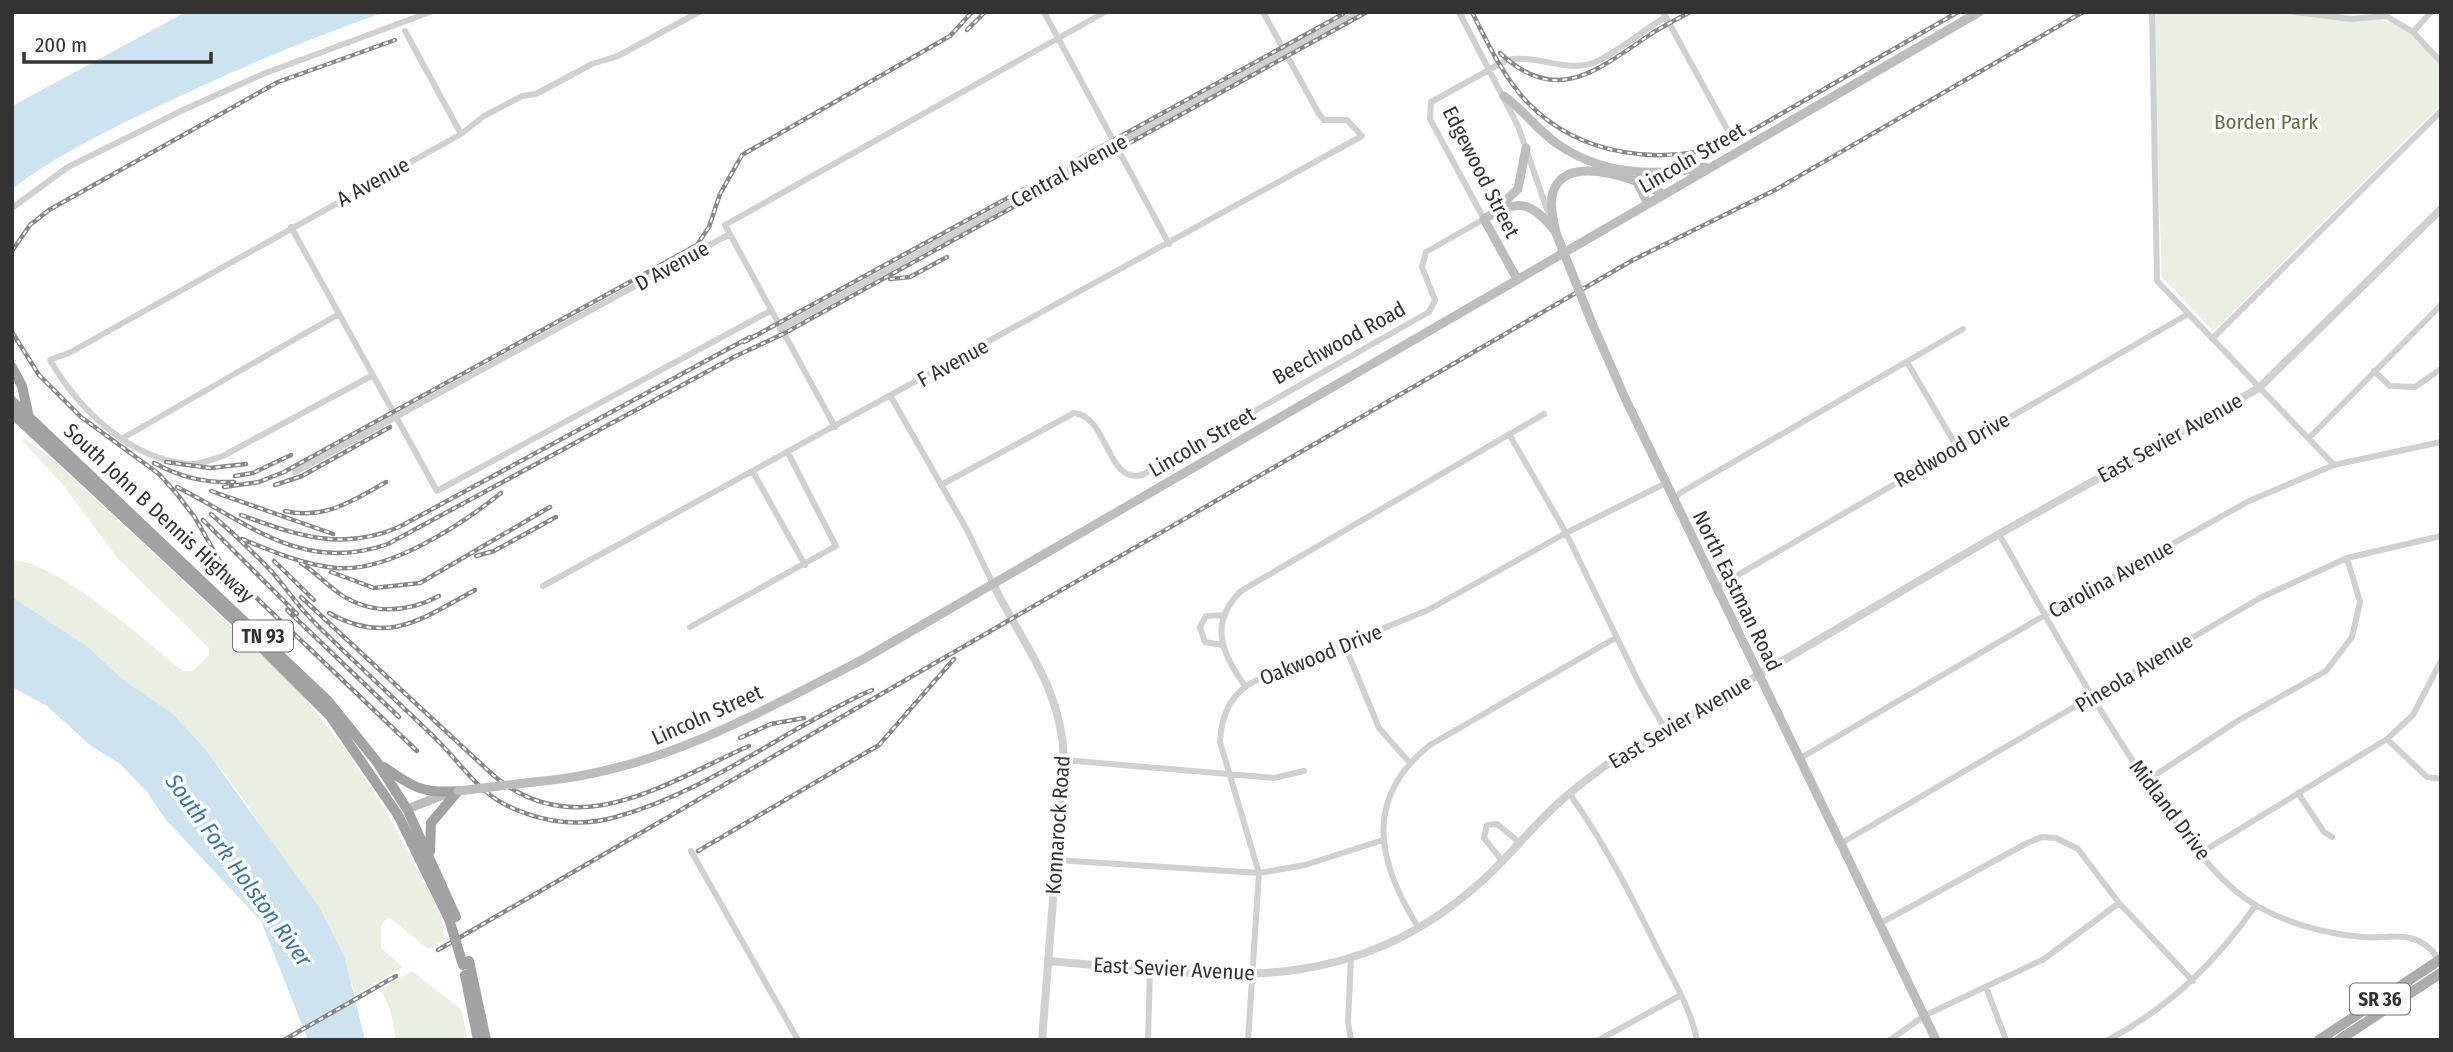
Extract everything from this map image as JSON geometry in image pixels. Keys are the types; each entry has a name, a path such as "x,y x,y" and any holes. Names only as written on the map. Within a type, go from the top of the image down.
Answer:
{"highway":[{"path":"12,367 22,386 28,423 12,422"},
{"name":"South John B Dennis Highway","path":"12,401 28,423 314,698 402,812 430,856 466,963 486,1040"},
{"name":"South John B Dennis Highway","path":"12,413 28,423 299,671 328,701 377,762 452,918"},
{"path":"377,762 409,785 431,792 458,791"},
{"path":"430,856 431,823 458,791"},
{"name":"TN 93","path":"466,963 478,1040"}],"main road":[{"name":"Lincoln Street","path":"402,812 427,799 458,791 582,778 670,753 838,672 1979,12"},
{"path":"1504,96 1555,142 1570,152 1608,167 1659,174 1714,165"},
{"path":"1488,217 1518,189 1526,148"},
{"path":"1556,233 1552,197 1557,184 1567,174 1590,171 1636,180 1664,195"},
{"path":"1636,180 1648,204"},
{"path":"1488,217 1522,205 1536,210 1556,233"},
{"name":"Edgewood Street","path":"1488,217 1517,279"},
{"name":"North Eastman Road","path":"1556,233 1592,323 1666,483 1936,1040"},
{"name":"SR 36","path":"2319,1040 2440,959"},
{"name":"SR 36","path":"2339,1040 2441,973"}],"street":[{"path":"12,208 68,167 181,111 262,74 430,12"},
{"name":"A Avenue","path":"123,438 84,408 50,360 71,352 461,134 484,116 522,96 536,94 592,64 618,56 699,12"},
{"path":"1044,12 1170,244"},
{"name":"D Avenue","path":"295,472 730,234 725,225 1105,12"},
{"path":"1263,12 1286,52"},
{"name":"Central Avenue","path":"780,330 1358,12"},
{"name":"North Eastman Road","path":"1459,12 1504,96 1526,148 1556,233"},
{"path":"2151,12 2157,281 2259,388 2310,437 2334,465"},
{"path":"2295,12 2351,19 2386,16 2413,32 2441,62"},
{"path":"2413,32 2431,12"},
{"path":"1488,69 1518,58 1559,64 1590,64 1665,14 1727,129"},
{"path":"405,31 461,134"},
{"name":"F Avenue","path":"543,586 1170,244 1362,136 1347,120 1324,120 1286,52"},
{"name":"Edgewood Street","path":"1488,69 1434,99 1428,107 1430,119 1488,217"},
{"path":"2212,339 2441,111"},
{"name":"East Sevier Avenue","path":"1048,961 1250,976 1300,970 1351,958 1418,927 1454,905 1503,862 1569,793 1615,759 1999,534 2259,388 2441,209"},
{"name":"Beechwood Road","path":"941,485 1074,413 1092,421 1118,467 1129,475 1142,475 1429,312 1435,300 1422,267 1426,252 1488,217"},
{"path":"291,227 437,491 770,311"},
{"path":"730,234 835,427"},
{"path":"2310,437 2441,305"},
{"path":"339,314 219,380 123,438 146,451 186,464 200,463 223,456 373,374"},
{"name":"Redwood Drive","path":"1717,587 2188,314"},
{"path":"1674,499 1679,493 1963,330"},
{"path":"1907,362 1957,447"},
{"path":"2374,371 2390,386 2415,387 2441,369"},
{"path":"891,397 993,584"},
{"path":"1245,685 1230,666 1222,646 1225,615 1236,596 1250,585 1544,414"},
{"path":"1509,434 1566,533 1665,729"},
{"name":"Carolina Avenue","path":"1799,759 2045,615 2249,501 2334,465 2441,442"},
{"path":"690,626 836,546 788,453"},
{"path":"753,472 805,565"},
{"name":"Oakwood Drive","path":"1248,1040 1250,976 1259,873 1227,774 1220,742 1222,720 1245,685 1428,610 1566,533 1666,483"},
{"name":"Midland Drive","path":"1999,534 2093,698 2146,781 2199,853 2256,905 2302,926 2365,938 2409,937 2427,946 2440,959"},
{"name":"Pineola Avenue","path":"1840,844 2260,598 2347,558 2441,536"},
{"path":"2146,781 2239,720 2326,671 2352,637 2360,602 2347,558"},
{"name":"Konnarock Road","path":"993,584 1050,688 1062,725 1064,760 1042,1040"},
{"path":"1222,646 1205,642 1200,627 1206,616 1225,615"},
{"path":"1418,927 1389,873 1383,839 1388,801 1410,762 1430,745 1617,637"},
{"path":"1345,646 1379,728 1410,762"},
{"path":"2199,853 2387,739 2413,715 2441,661"},
{"path":"2387,739 2427,777 2441,779"},
{"path":"1064,760 1274,778 1304,771"},
{"path":"1569,793 1615,863 1681,995 1697,1040"},
{"path":"2298,793 2324,832 2332,837"},
{"path":"1503,862 1484,838 1483,832 1487,825 1497,824 1520,843"},
{"path":"1879,924 2042,837 2056,838 2078,849 2119,903 2193,981"},
{"path":"1056,860 1259,873 1305,865 1383,839"},
{"path":"691,851 798,1040"},
{"path":"1890,1040 1924,1016 2065,946 2119,903"},
{"path":"2108,1040 2164,1005 2193,981 2227,945 2256,905"},
{"path":"1351,958 1348,1022 1351,1040"},
{"path":"1148,1040 1150,970"},
{"path":"1986,987 2007,1040"},
{"path":"1599,1040 1681,995"}],"green space":[{"name":"Borden Park","path":"2286,11 2359,16 2389,22 2411,31 2441,62 2441,105 2213,331 2162,277 2152,12"},
{"path":"24,438 56,462 295,686 347,752 386,811 439,910 446,940 428,949 390,918 385,920 381,927 381,948 403,967 355,995 345,958 244,800 206,750 173,714 121,678 87,646 12,597 12,560 32,564 77,588 101,605 183,671 193,671 209,655 209,648 119,560 63,485 22,441"},
{"path":"412,971 461,1009 468,1040 396,1040 390,1009 381,990"}],"water":[{"path":"186,12 385,12 232,72 172,100 75,148 12,189 12,106"},
{"name":"South Fork Holston River","path":"12,597 87,646 121,678 173,714 206,750 319,907 345,958 365,1040 308,1040 261,921 166,820 147,792 119,763 91,746 47,706 12,687"}],"railway":[{"path":"224,487 259,482 284,472 697,245 709,227 720,194 742,155 950,36 972,12"},
{"path":"967,30 985,12"},
{"path":"177,487 253,529 302,549 329,553 357,552 388,544 736,356 783,334 1367,12"},
{"path":"1472,12 1511,82 1528,103 1549,121 1598,146 1651,155 1706,150 1732,142 1958,12"},
{"path":"1500,53 1520,69 1539,78 1576,78 1611,61 1690,12"},
{"path":"438,950 1633,260 1775,190 2083,12"},
{"path":"1079,159 1343,14"},
{"path":"12,251 30,225 49,210 278,82 395,40"},
{"path":"744,342 1024,189"},
{"path":"890,279 910,277 947,257"},
{"path":"12,332 39,375 81,417 159,474 194,516 222,565 417,751"},
{"path":"241,515 281,529 319,538 358,538 399,527 750,337"},
{"path":"275,485 302,476 390,427"},
{"path":"235,476 253,473 291,455"},
{"path":"166,462 210,468 246,464"},
{"path":"154,463 192,478 234,482"},
{"path":"285,511 325,511 350,502 386,482"},
{"path":"211,491 333,534"},
{"path":"242,539 312,564 356,568 401,555 423,544 466,519 501,493"},
{"path":"331,572 374,588 420,583 550,507"},
{"path":"211,514 272,572 313,621 485,790 504,804 545,819 587,822 616,817 650,806 715,776 840,705 872,690"},
{"path":"476,556 494,551 556,517"},
{"path":"203,520 297,614"},
{"path":"274,561 314,600"},
{"path":"301,563 340,594 364,606 402,608 439,596"},
{"path":"329,613 350,623 387,628 421,619 475,590"},
{"path":"301,597 493,775 525,796 557,806 589,807 621,801 653,790 749,746"},
{"path":"287,610 399,717"},
{"path":"698,851 879,745 954,659"},
{"path":"740,738 771,724 804,718"},
{"path":"284,1040 396,976"}]}
